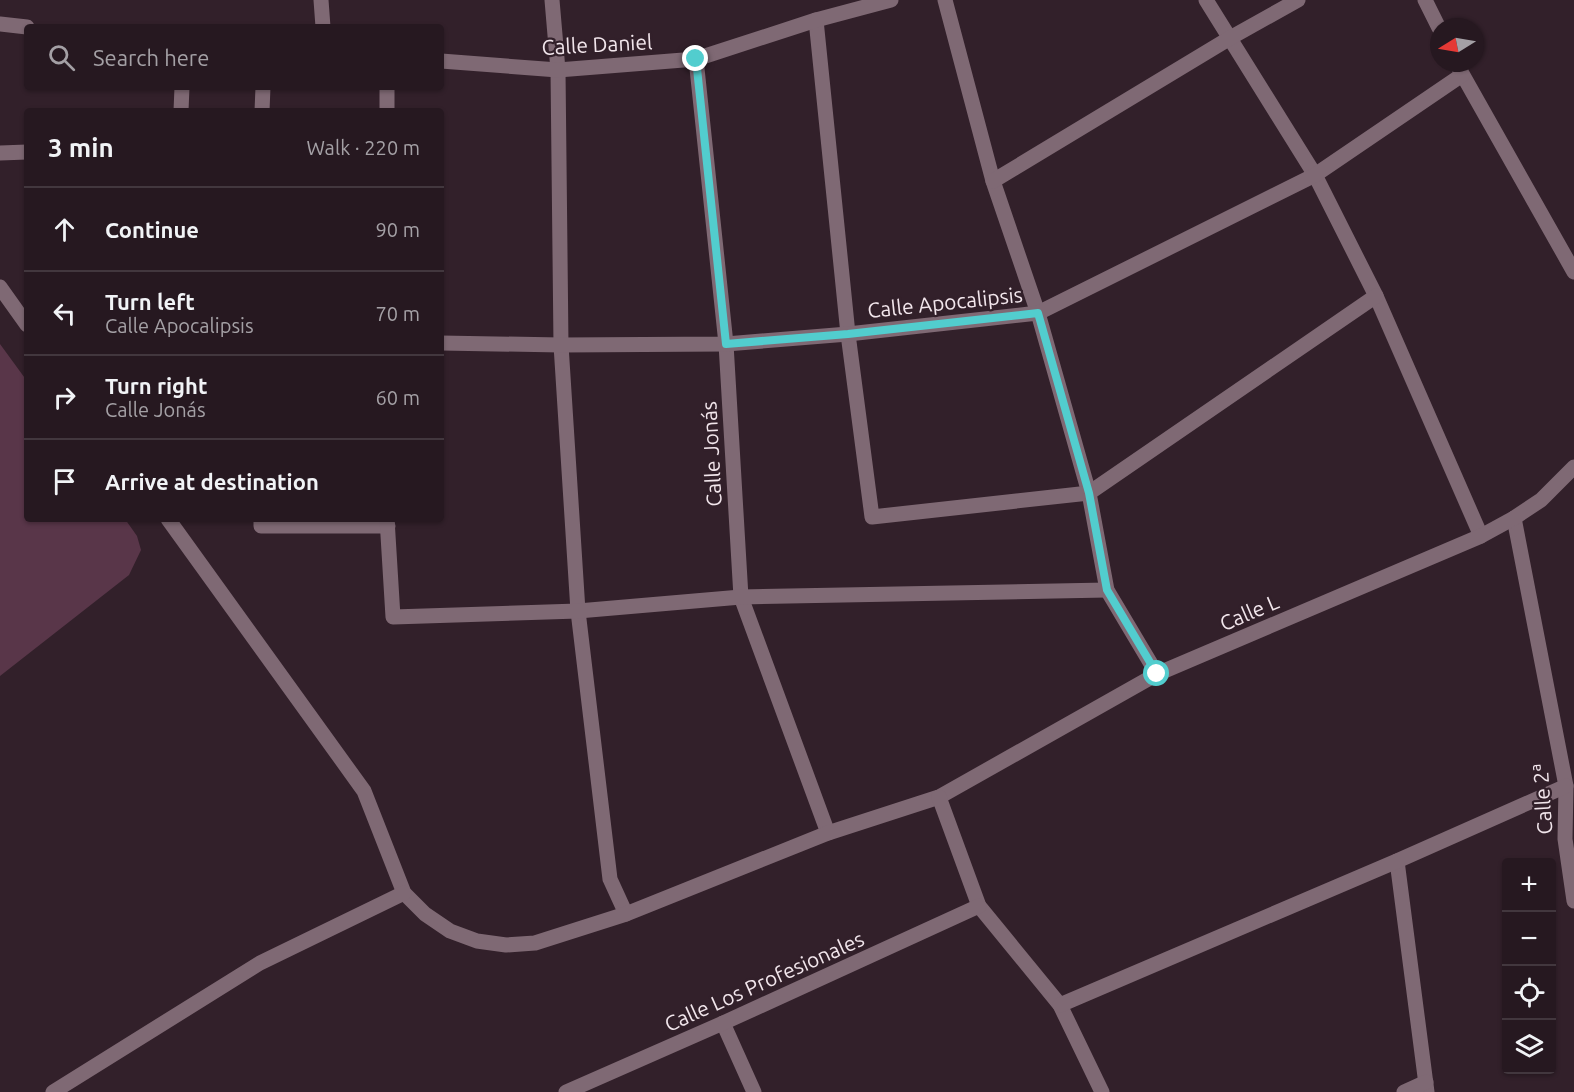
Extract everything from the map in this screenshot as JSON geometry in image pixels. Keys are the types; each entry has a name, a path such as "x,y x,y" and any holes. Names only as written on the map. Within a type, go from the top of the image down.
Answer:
{"street":[{"path":"321,0 323,24"},
{"path":"552,0 558,70 561,345 578,611 610,879 626,914"},
{"name":"Calle Daniel","path":"444,61 558,70 696,59 816,20 891,0"},
{"path":"945,0 993,181 1038,313 1089,493 1107,590 1157,674"},
{"path":"1206,0 1315,175 1376,296 1481,536"},
{"path":"993,181 1230,38 1298,0"},
{"path":"1425,0 1434,18"},
{"path":"816,20 848,334 872,517 1089,493 1376,296"},
{"path":"0,24 24,27"},
{"name":"Calle Jonás","path":"696,59 726,344 741,597 828,833"},
{"name":"Calle Apocalipsis","path":"444,343 726,344 848,334 1038,313 1315,175 1456,72"},
{"path":"1462,72 1574,272"},
{"path":"181,108 182,90"},
{"path":"262,108 263,90"},
{"path":"387,90 387,108"},
{"path":"0,153 24,153"},
{"path":"0,287 24,319"},
{"name":"Calle L","path":"404,893 425,914 450,931 477,941 506,945 536,943 626,914 828,833 939,797 1157,674 1481,536 1541,500 1574,467"},
{"name":"Calle 2ª","path":"1514,518 1566,786 1574,901"},
{"path":"53,1092 260,963 404,893 364,791 170,522"},
{"path":"261,522 261,526 387,522 393,617 578,611 741,597 1107,590"},
{"path":"1060,1005 1566,786"},
{"path":"939,797 979,906 1060,1005 1102,1092"},
{"path":"1397,861 1427,1087 1404,1092"},
{"name":"Calle Los Profesionales","path":"566,1092 979,906"},
{"path":"723,1023 754,1092"}],"shaded area":[{"path":"0,344 24,377 24,522 127,522 137,536 141,550 129,575 0,676"}],"route":[{"path":"696,59 726,344 848,334 1038,313 1089,493 1107,590 1157,674"}]}
